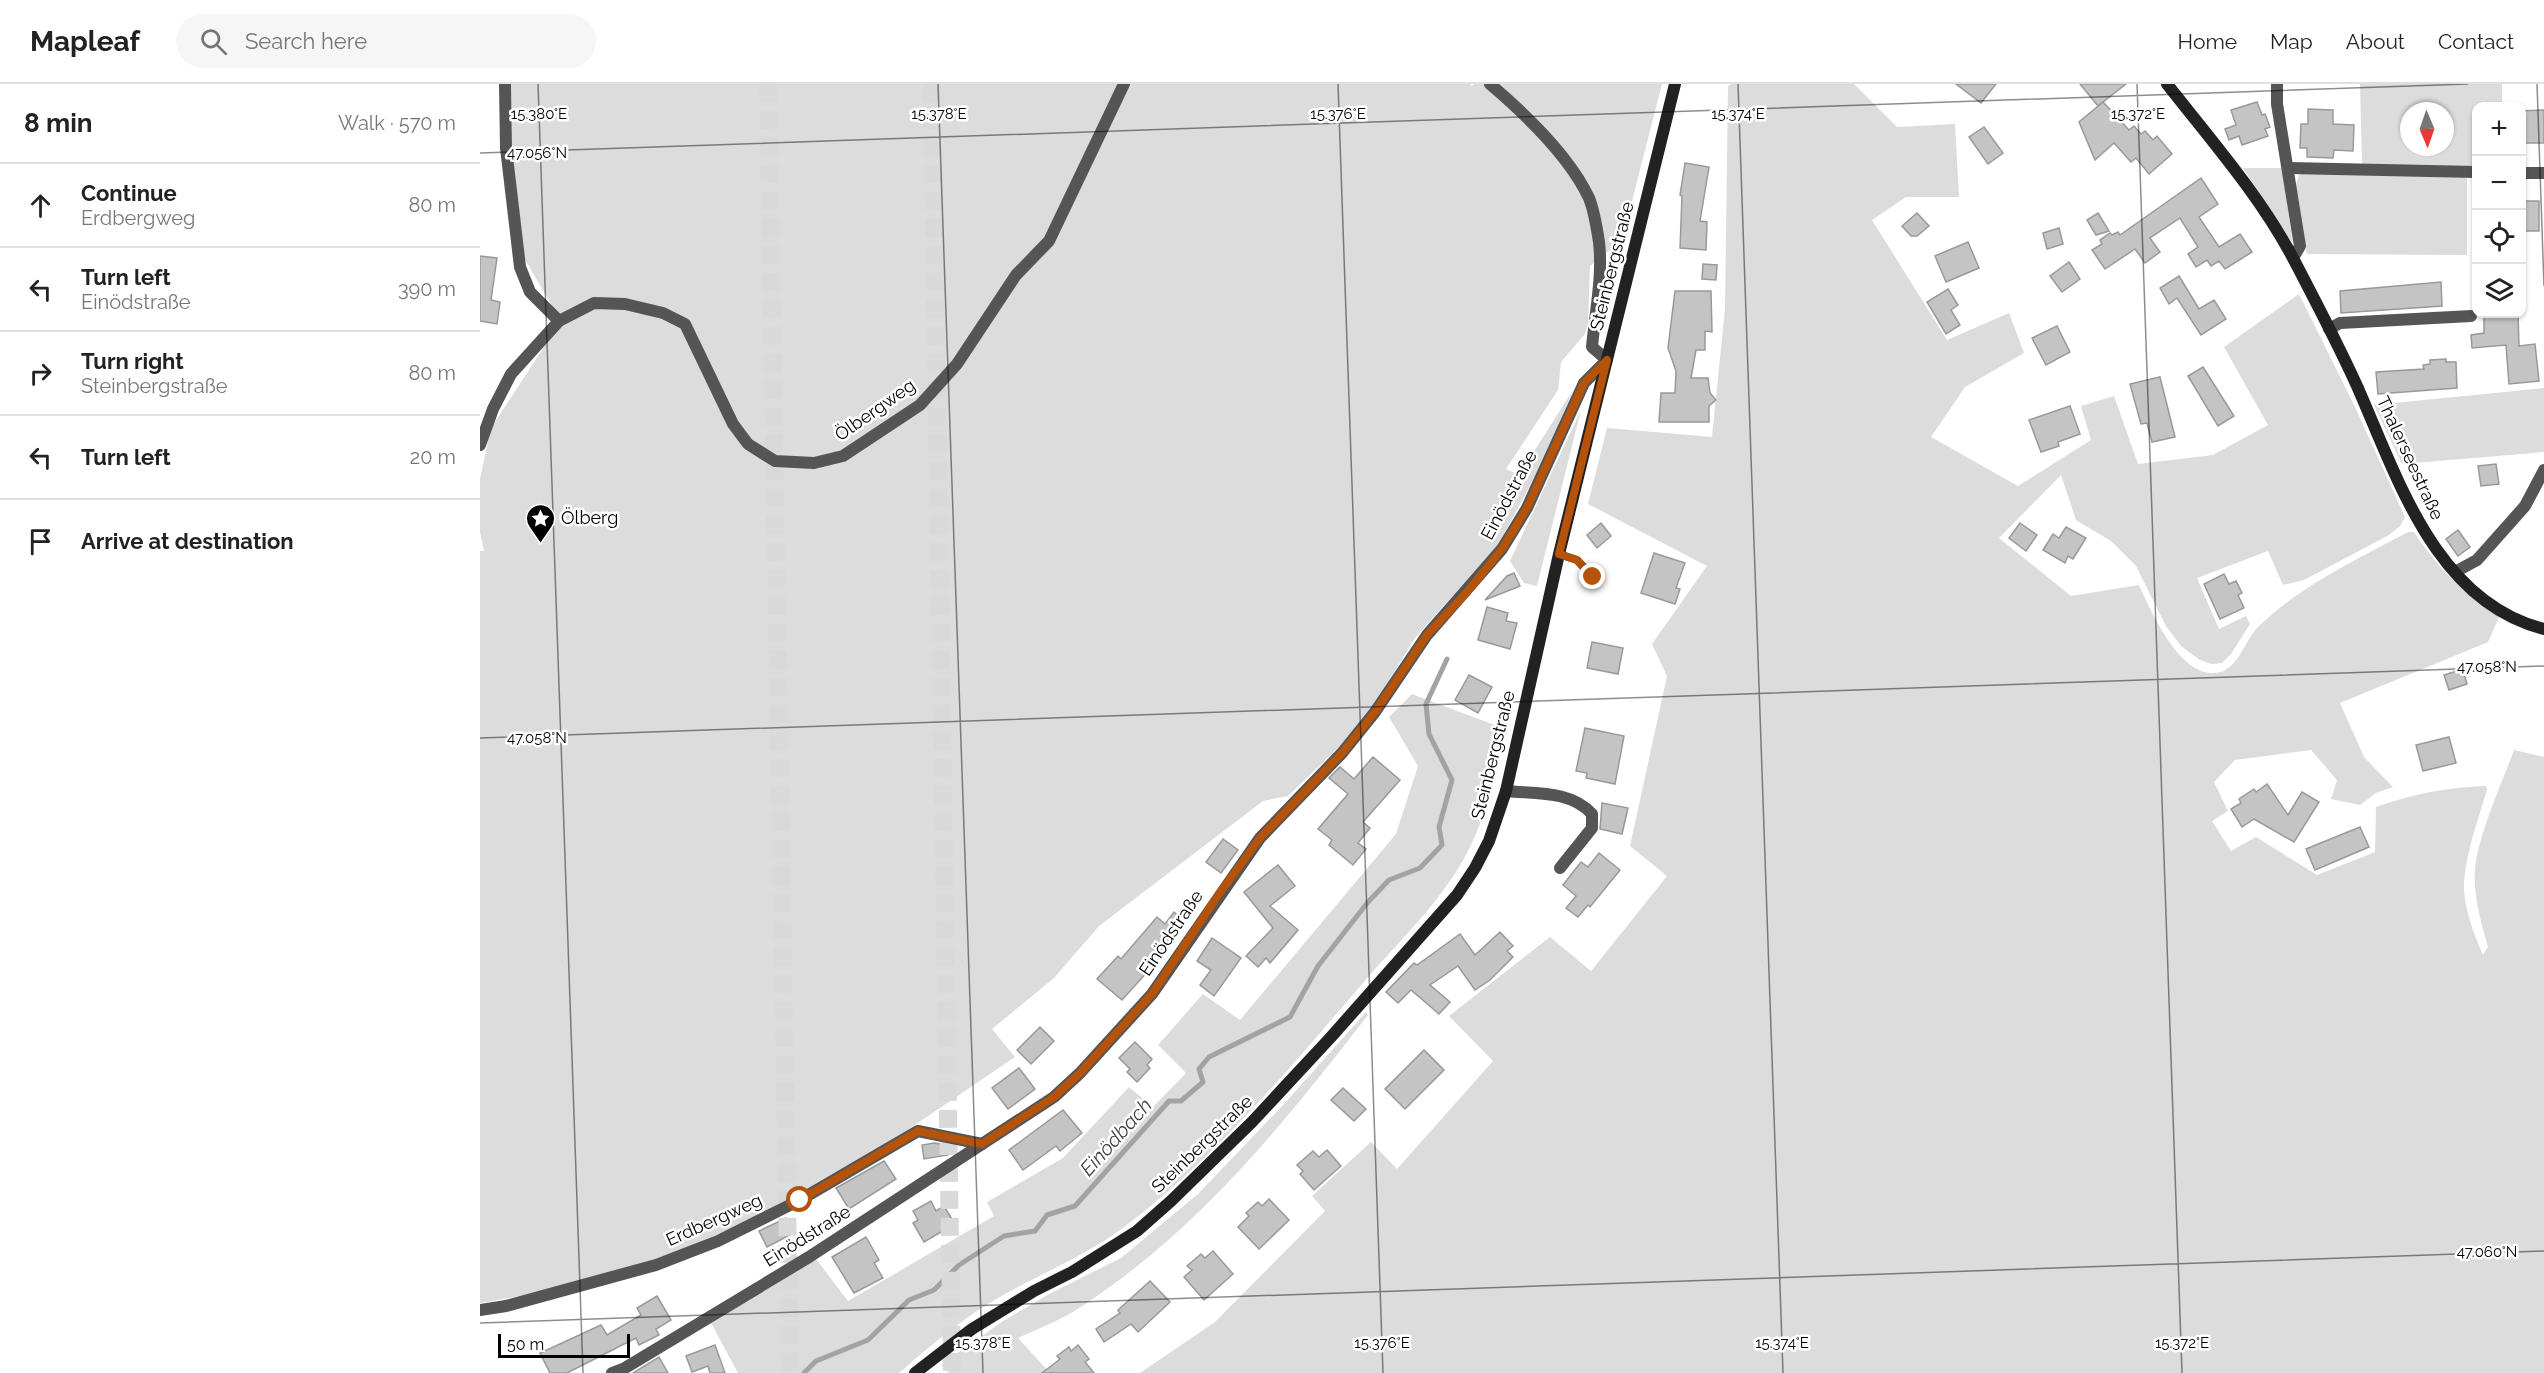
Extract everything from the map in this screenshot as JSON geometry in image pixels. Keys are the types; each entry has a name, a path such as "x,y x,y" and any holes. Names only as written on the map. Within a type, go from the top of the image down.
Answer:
{"main road":[{"name":"Steinbergstraße","path":"915,1373 972,1329 1034,1291 1081,1267 1137,1231 1171,1202 1252,1122 1457,895 1476,868 1489,841 1506,791 1559,554 1675,84"},
{"name":"Thalerseestraße","path":"2167,84 2262,208 2293,258 2329,329 2416,519 2455,572 2492,604 2525,624 2544,628"}],"street":[{"path":"505,84 506,148 520,267 530,292 559,321"},
{"name":"Ölbergweg","path":"480,445 493,409 510,374 559,321 594,303 625,304 663,314 685,324 733,424 748,444 775,461 814,463 843,456 920,405 957,364 1017,275 1049,241 1124,84"},
{"path":"1490,84 1520,110 1562,157 1589,198 1599,242 1600,268 1592,347 1607,360"},
{"path":"2277,84 2277,104 2300,246 2293,258"},
{"path":"2289,168 2472,172"},
{"path":"2526,173 2544,173"},
{"path":"2329,329 2340,323 2471,316"},
{"name":"Einödstraße","path":"612,1373 809,1257 1054,1097 1112,1040 1152,994 1219,894 1260,838 1342,753 1368,720 1427,635 1467,592 1502,549 1527,508 1584,383 1607,360"},
{"path":"2455,572 2477,560 2525,506 2544,470"},
{"path":"1506,791 1565,796 1585,806 1592,814 1592,828 1560,868"},
{"name":"Erdbergweg","path":"480,1310 506,1306 656,1265 718,1241 800,1200 918,1131 982,1144"}],"lane":[{"path":"1559,554 1577,560 1593,577"}],"shaded area":[{"path":"511,84 1470,84 1472,86 1474,84 1662,84 1622,240 1590,266 1588,324 1585,334 1561,362 1558,390 1506,469 1519,475 1573,390 1546,456 1498,545 1415,638 1377,700 1339,747 1288,796 1263,801 1099,926 1054,978 992,1029 1015,1057 908,1129 797,1196 722,1233 683,1249 562,1287 480,1303 480,551 484,551 480,532 480,479 491,428 561,321 523,256 512,143"},
{"path":"1731,84 1854,84 1897,127 1955,124 1959,197 1906,197 1872,220 1947,340 2009,313 2024,353 1965,387 1931,437 2018,486 2091,440 2081,406 2114,396 2138,464 2213,455 2268,425 2224,347 2299,294 2355,407 2405,517 2400,526 2389,535 2304,580 2283,585 2268,551 2197,578 2219,629 2246,616 2250,624 2231,654 2222,663 2211,664 2200,660 2181,646 2166,626 2136,566 2111,541 2076,520 2061,475 1999,538 2071,596 2139,585 2158,624 2177,652 2188,663 2200,670 2212,673 2221,672 2234,663 2258,627 2292,598 2330,574 2408,532 2414,532 2452,579 2500,615 2488,642 2340,703 2364,757 2393,787 2376,793 2360,805 2331,799 2337,780 2311,750 2235,760 2214,782 2228,811 2212,821 2231,851 2256,837 2317,875 2375,852 2376,807 2430,792 2486,786 2487,790 2469,852 2464,889 2466,906 2483,955 2488,947 2475,889 2475,869 2481,841 2514,750 2544,757 2544,1373 1140,1373 1215,1322 1325,1211 1312,1196 1371,1142 1397,1169 1493,1061 1449,1016 1550,937 1591,971 1667,876 1630,846 1667,676 1652,644 1707,566 1588,504 1607,428 1712,437 1725,309 1728,86"},
{"path":"2360,84 2502,84 2502,102 2472,102 2472,167 2362,164"},
{"path":"2243,168 2282,168 2293,244"},
{"path":"2305,172 2467,177 2467,255 2307,254 2296,185 2299,175"},
{"path":"2544,388 2544,452 2402,464 2374,405"},
{"path":"1581,410 1537,586 1524,583 1510,561"},
{"path":"1412,694 1505,729 1490,791 1475,837 1447,885 1423,916 1223,1140 1158,1200 1124,1227 1092,1248 980,1309 944,1335 899,1373 738,1373 711,1323 816,1259 848,1301 994,1216 987,1202 1063,1158 1129,1087 1153,1107 1186,1073 1158,1045 1203,994 1240,1020 1396,834 1418,766 1389,717"},
{"path":"1366,1012 1368,1015 1270,1137 1198,1212 1119,1280 1069,1314 1018,1338 1050,1373 949,1373 941,1365 1003,1321 1051,1293 1121,1258 1198,1194 1284,1104"}],"building":[{"path":"1956,84 1996,84 1981,103"},
{"path":"2080,84 2126,84 2098,106"},
{"path":"2103,102 2129,130 2134,126 2141,134 2145,131 2153,140 2157,136 2172,154 2149,174 2136,158 2131,162 2114,143 2095,160 2079,122"},
{"path":"2257,102 2270,127 2265,129 2268,136 2242,145 2239,136 2229,140 2225,129 2236,125 2231,110"},
{"path":"2308,109 2333,110 2333,124 2354,125 2353,151 2334,150 2333,158 2307,157 2307,148 2300,148 2301,124 2308,124"},
{"path":"2544,110 2544,143 2526,143 2526,111"},
{"path":"1984,127 2003,153 1988,164 1969,137"},
{"path":"1685,163 1709,167 1700,221 1707,222 1706,250 1680,248 1682,196 1680,195"},
{"path":"2201,178 2218,204 2199,217 2219,247 2240,234 2252,252 2225,269 2219,261 2211,266 2207,260 2196,267 2188,254 2198,247 2180,218 2150,238 2160,252 2145,263 2135,249 2105,269 2092,250 2102,244 2100,240 2110,233 2112,235 2118,232 2120,235"},
{"path":"2526,201 2539,201 2539,231 2526,231"},
{"path":"1917,213 1929,226 1917,236 1911,236 1902,226"},
{"path":"2098,213 2109,231 2096,235 2087,220"},
{"path":"2059,228 2063,244 2047,249 2043,233"},
{"path":"1968,242 1979,268 1946,282 1935,256"},
{"path":"480,256 497,258 491,300 500,302 497,324 480,321"},
{"path":"2069,262 2080,279 2062,292 2050,276"},
{"path":"1703,264 1717,265 1716,280 1702,279"},
{"path":"2179,276 2199,309 2214,300 2226,319 2201,335 2177,298 2169,304 2160,288"},
{"path":"2441,282 2442,306 2341,313 2340,291"},
{"path":"1948,289 1958,305 1951,310 1960,325 1946,334 1927,302"},
{"path":"1675,291 1711,291 1712,332 1705,331 1705,350 1696,350 1691,378 1708,378 1710,393 1716,400 1709,406 1709,422 1659,422 1661,393 1675,393 1676,371 1668,348"},
{"path":"2484,318 2518,318 2519,346 2535,344 2539,381 2509,384 2506,345 2472,348 2471,335 2484,333"},
{"path":"2057,326 2070,352 2046,365 2032,338"},
{"path":"2446,359 2446,362 2456,362 2457,388 2378,394 2376,372 2424,369 2423,365 2430,364 2430,360"},
{"path":"2203,367 2234,416 2218,426 2188,376"},
{"path":"2160,377 2175,437 2152,442 2147,423 2141,424 2130,384"},
{"path":"2070,406 2080,434 2058,442 2059,446 2041,452 2029,420"},
{"path":"2496,464 2499,484 2481,486 2478,466"},
{"path":"1601,523 1611,536 1597,548 1587,535"},
{"path":"2020,523 2037,535 2026,551 2009,538"},
{"path":"2066,527 2086,538 2073,559 2068,556 2065,563 2043,550 2053,534 2059,538"},
{"path":"2458,530 2470,547 2458,556 2446,539"},
{"path":"1654,553 1685,563 1676,588 1680,589 1675,604 1641,593"},
{"path":"1514,573 1520,586 1485,600 1507,576"},
{"path":"2224,574 2229,584 2236,581 2242,593 2238,595 2244,608 2220,619 2204,584"},
{"path":"1487,607 1508,613 1506,621 1517,623 1510,649 1478,640"},
{"path":"1592,642 1623,648 1618,674 1587,668"},
{"path":"2463,669 2467,684 2449,690 2444,675"},
{"path":"1469,675 1492,687 1478,713 1455,700"},
{"path":"1585,728 1624,736 1615,784 1586,778 1587,773 1576,771"},
{"path":"2449,737 2456,763 2423,771 2416,745"},
{"path":"1373,757 1400,780 1363,822 1370,828 1358,843 1366,849 1353,865 1329,845 1332,840 1318,829 1348,794 1329,778 1340,767 1354,779"},
{"path":"2267,784 2288,815 2302,792 2319,802 2294,842 2254,819 2242,827 2231,809 2241,803 2239,799 2254,789 2256,792"},
{"path":"1602,803 1628,808 1622,834 1600,829"},
{"path":"2360,827 2369,847 2315,870 2306,849"},
{"path":"1223,839 1238,850 1221,873 1206,862"},
{"path":"1599,853 1620,870 1590,907 1588,905 1578,917 1566,908 1576,896 1563,885 1581,862 1588,867"},
{"path":"1278,865 1295,886 1270,906 1298,930 1270,963 1266,958 1258,967 1246,956 1273,928 1244,892"},
{"path":"1174,912 1186,921 1164,947 1167,950 1122,1000 1097,979 1118,956 1121,959 1157,917 1165,924"},
{"path":"1500,932 1513,946 1507,951 1513,957 1490,980 1475,990 1458,966 1430,985 1450,1002 1439,1014 1411,990 1398,1003 1386,992 1414,963 1417,965 1460,934 1475,955"},
{"path":"1212,938 1241,958 1214,996 1200,985 1211,970 1197,961"},
{"path":"1040,1027 1054,1041 1031,1064 1017,1050"},
{"path":"1135,1042 1152,1059 1147,1065 1150,1068 1137,1082 1127,1072 1130,1069 1119,1058"},
{"path":"1424,1050 1444,1070 1405,1109 1385,1089"},
{"path":"1019,1068 1035,1089 1008,1109 992,1088"},
{"path":"1343,1088 1366,1109 1354,1121 1331,1100"},
{"path":"1063,1110 1082,1133 1060,1151 1056,1146 1023,1170 1009,1150"},
{"path":"934,1143 946,1145 948,1155 924,1159 922,1145"},
{"path":"1327,1150 1341,1166 1314,1190 1300,1174 1303,1171 1297,1165 1313,1151 1319,1157"},
{"path":"884,1161 896,1179 849,1209 836,1188"},
{"path":"1269,1199 1289,1220 1259,1249 1238,1227 1249,1216 1246,1213 1258,1202 1262,1206"},
{"path":"931,1201 936,1211 944,1206 955,1224 924,1242 913,1223 918,1220 913,1211"},
{"path":"786,1218 794,1233 767,1247 759,1231"},
{"path":"866,1237 879,1260 874,1263 883,1278 854,1293 832,1257"},
{"path":"1213,1251 1233,1274 1204,1300 1184,1277 1192,1270 1187,1266 1201,1254 1205,1258"},
{"path":"1150,1281 1170,1302 1138,1332 1131,1324 1104,1342 1096,1329 1120,1313 1118,1310"},
{"path":"657,1296 671,1320 656,1329 659,1335 639,1345 636,1338 567,1373 550,1373 540,1353 601,1325 607,1335 641,1315 637,1308"},
{"path":"715,1345 725,1373 710,1373 708,1366 692,1372 686,1356"},
{"path":"1078,1345 1089,1359 1085,1362 1094,1373 1042,1373 1060,1359 1057,1356 1069,1347 1071,1351"},
{"path":"659,1357 668,1373 633,1373"}],"waterway":[{"name":"Einödbach","path":"804,1373 816,1361 868,1340 909,1300 934,1290 959,1265 1004,1236 1035,1231 1047,1215 1075,1206 1169,1101 1181,1101 1203,1082 1199,1069 1209,1057 1290,1017 1318,966 1368,902 1389,880 1420,868 1442,845 1439,827 1452,780 1429,734 1426,704 1447,659"}],"tunnel":[{"path":"768,84 790,1373"},
{"path":"932,84 952,1373"}],"place":[{"name":"Ölberg","path":"540,544"}],"route":[{"path":"800,1200 918,1131 982,1144 1054,1097 1112,1040 1152,994 1219,894 1260,838 1342,753 1375,712 1427,635 1467,592 1502,549 1527,508 1584,383 1607,360 1559,554 1577,560 1593,577"}]}
